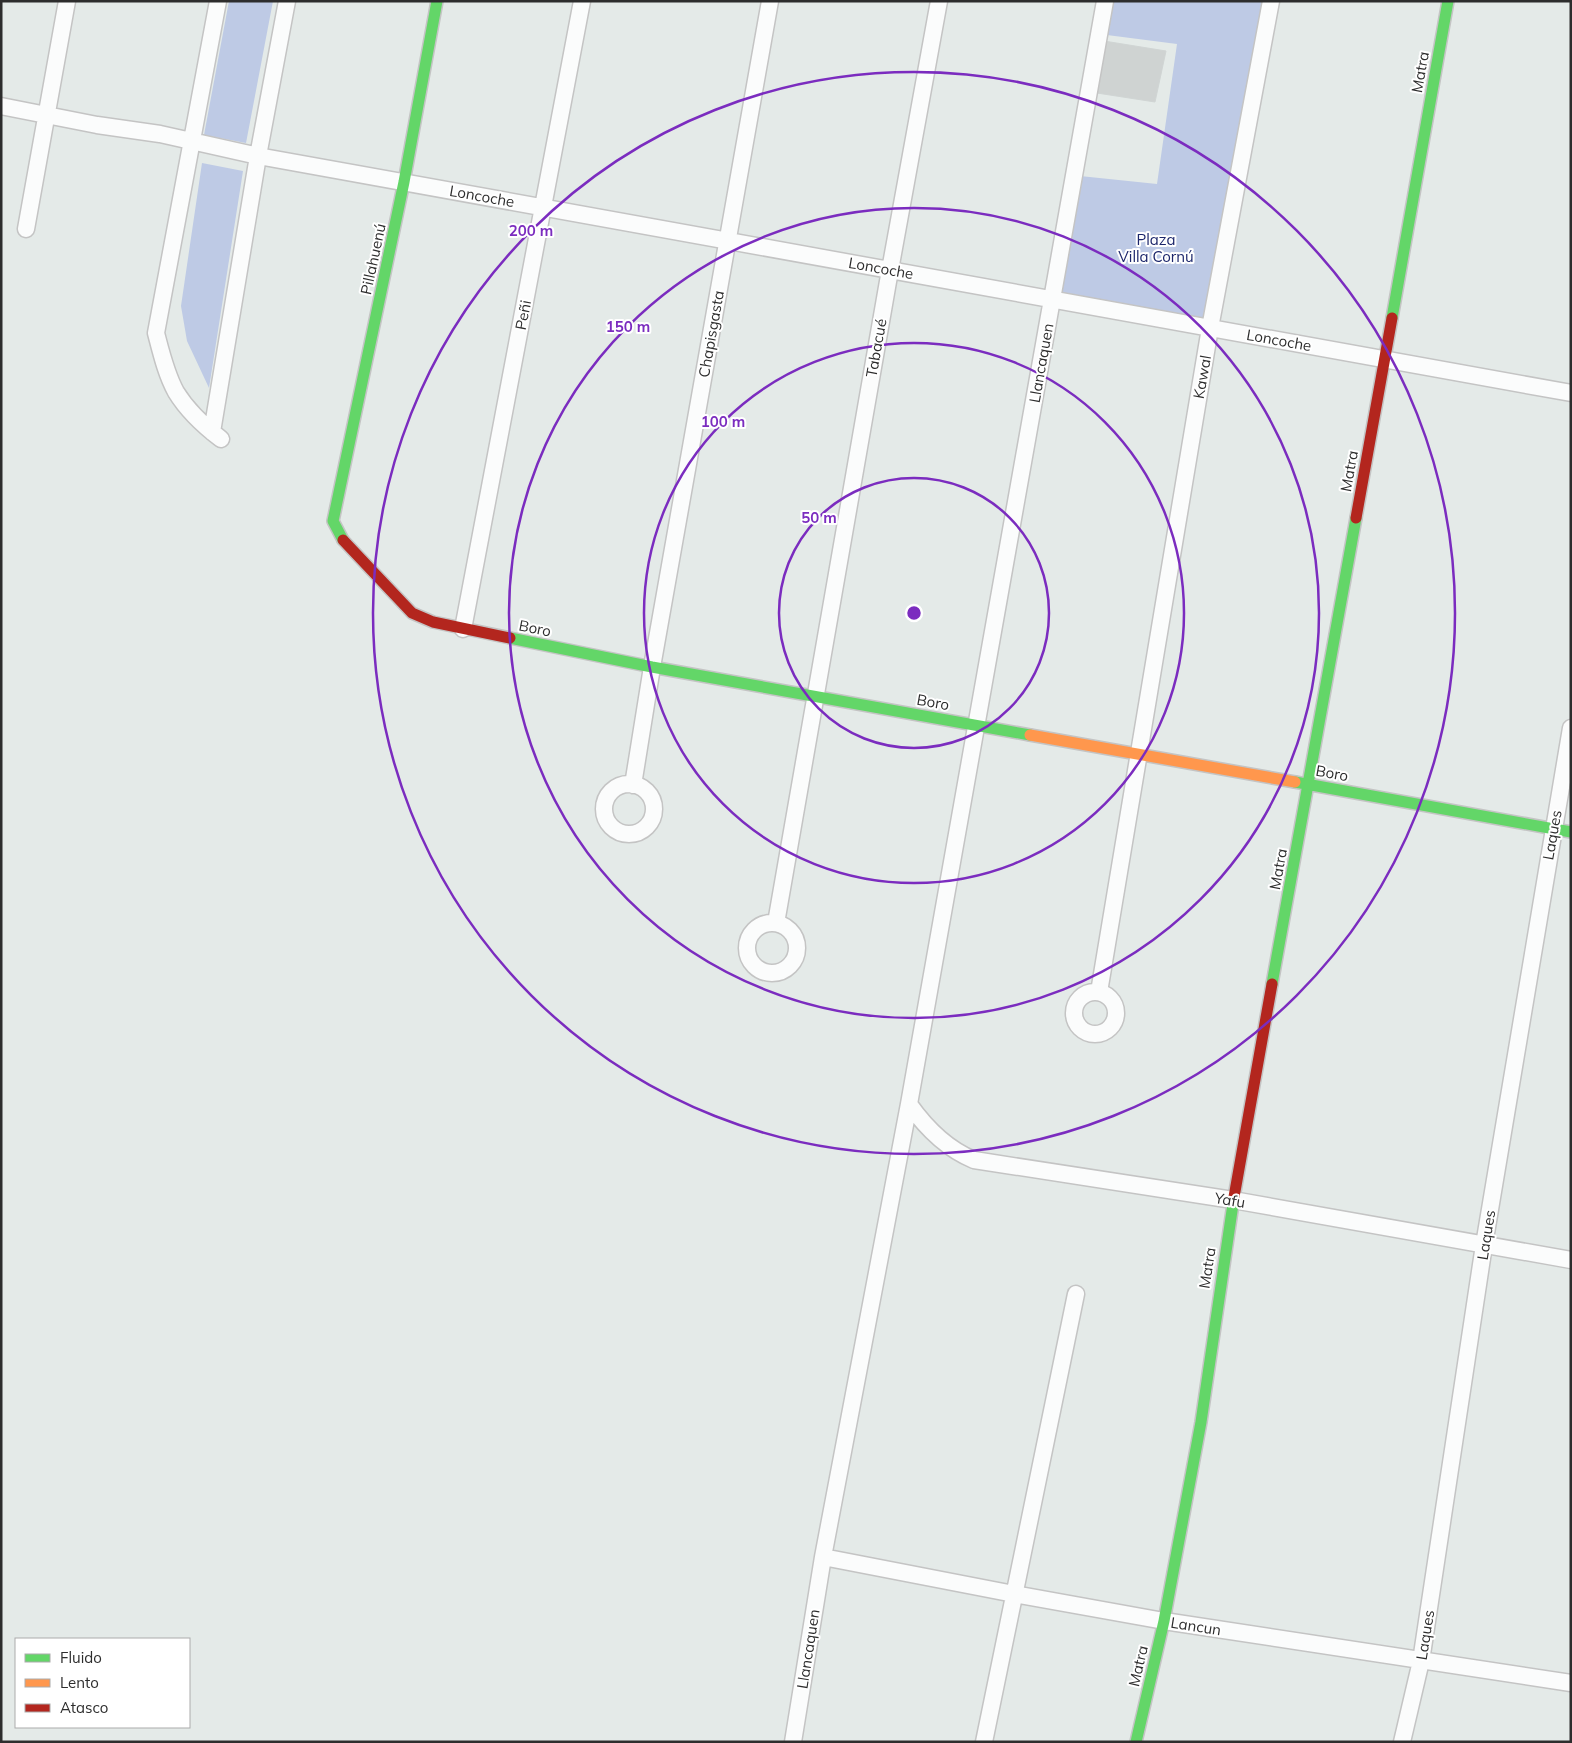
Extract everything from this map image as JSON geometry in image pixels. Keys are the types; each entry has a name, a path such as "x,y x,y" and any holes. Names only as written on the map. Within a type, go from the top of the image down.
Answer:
{"street":[{"path":"26,229 67,1"},
{"path":"218,1 156,333 163,359 176,391 194,415 217,435 258,156 287,1"},
{"name":"Pillahuenú","path":"333,522 404,182 437,1"},
{"name":"Peñi","path":"463,629 582,1"},
{"name":"Chapisgasta","path":"633,785 652,667 770,1"},
{"name":"Tabacué","path":"776,923 939,1"},
{"name":"Llancaquen","path":"794,1742 823,1557 909,1104 1106,1"},
{"name":"Kawal","path":"1099,992 1210,328 1271,1"},
{"name":"Matra","path":"1136,1742 1164,1621 1200,1422 1233,1200 1448,1"},
{"name":"Loncoche","path":"1,106 191,141 258,156 1571,393"},
{"name":"Boro","path":"333,522 345,544 412,613 433,622 652,667 1571,832"},
{"name":"Laques","path":"1402,1742 1421,1661 1484,1245 1571,728"},
{"name":"Yafu","path":"909,1104 921,1122 946,1144 974,1160 1233,1200 1571,1260"},
{"path":"984,1742 1076,1294"},
{"name":"Lancun","path":"823,1557 1164,1621 1571,1683"}],"green space":[{"path":"229,1 273,1 246,143 204,135"},
{"name":"Plaza Villa Cornú","path":"1113,1 1263,1 1206,321 1061,293 1080,176 1157,184 1177,44 1107,35"},
{"path":"202,163 243,171 209,388 187,341 181,306"}],"building":[{"path":"1104,41 1166,51 1155,102 1097,93"}],"traffic: fast":[{"path":"343,540 333,521 404,182 437,1"},
{"path":"1392,318 1448,1"},
{"path":"1272,984 1356,518"},
{"path":"510,638 652,667 1030,735"},
{"path":"1295,782 1571,832"},
{"path":"1136,1742 1164,1621 1201,1422 1234,1197"}],"traffic: slow":[{"path":"1030,735 1295,782"}],"traffic: jam":[{"path":"1356,518 1392,318"},
{"path":"343,540 412,613 433,622 510,638"},
{"path":"1234,1197 1272,984"}]}
